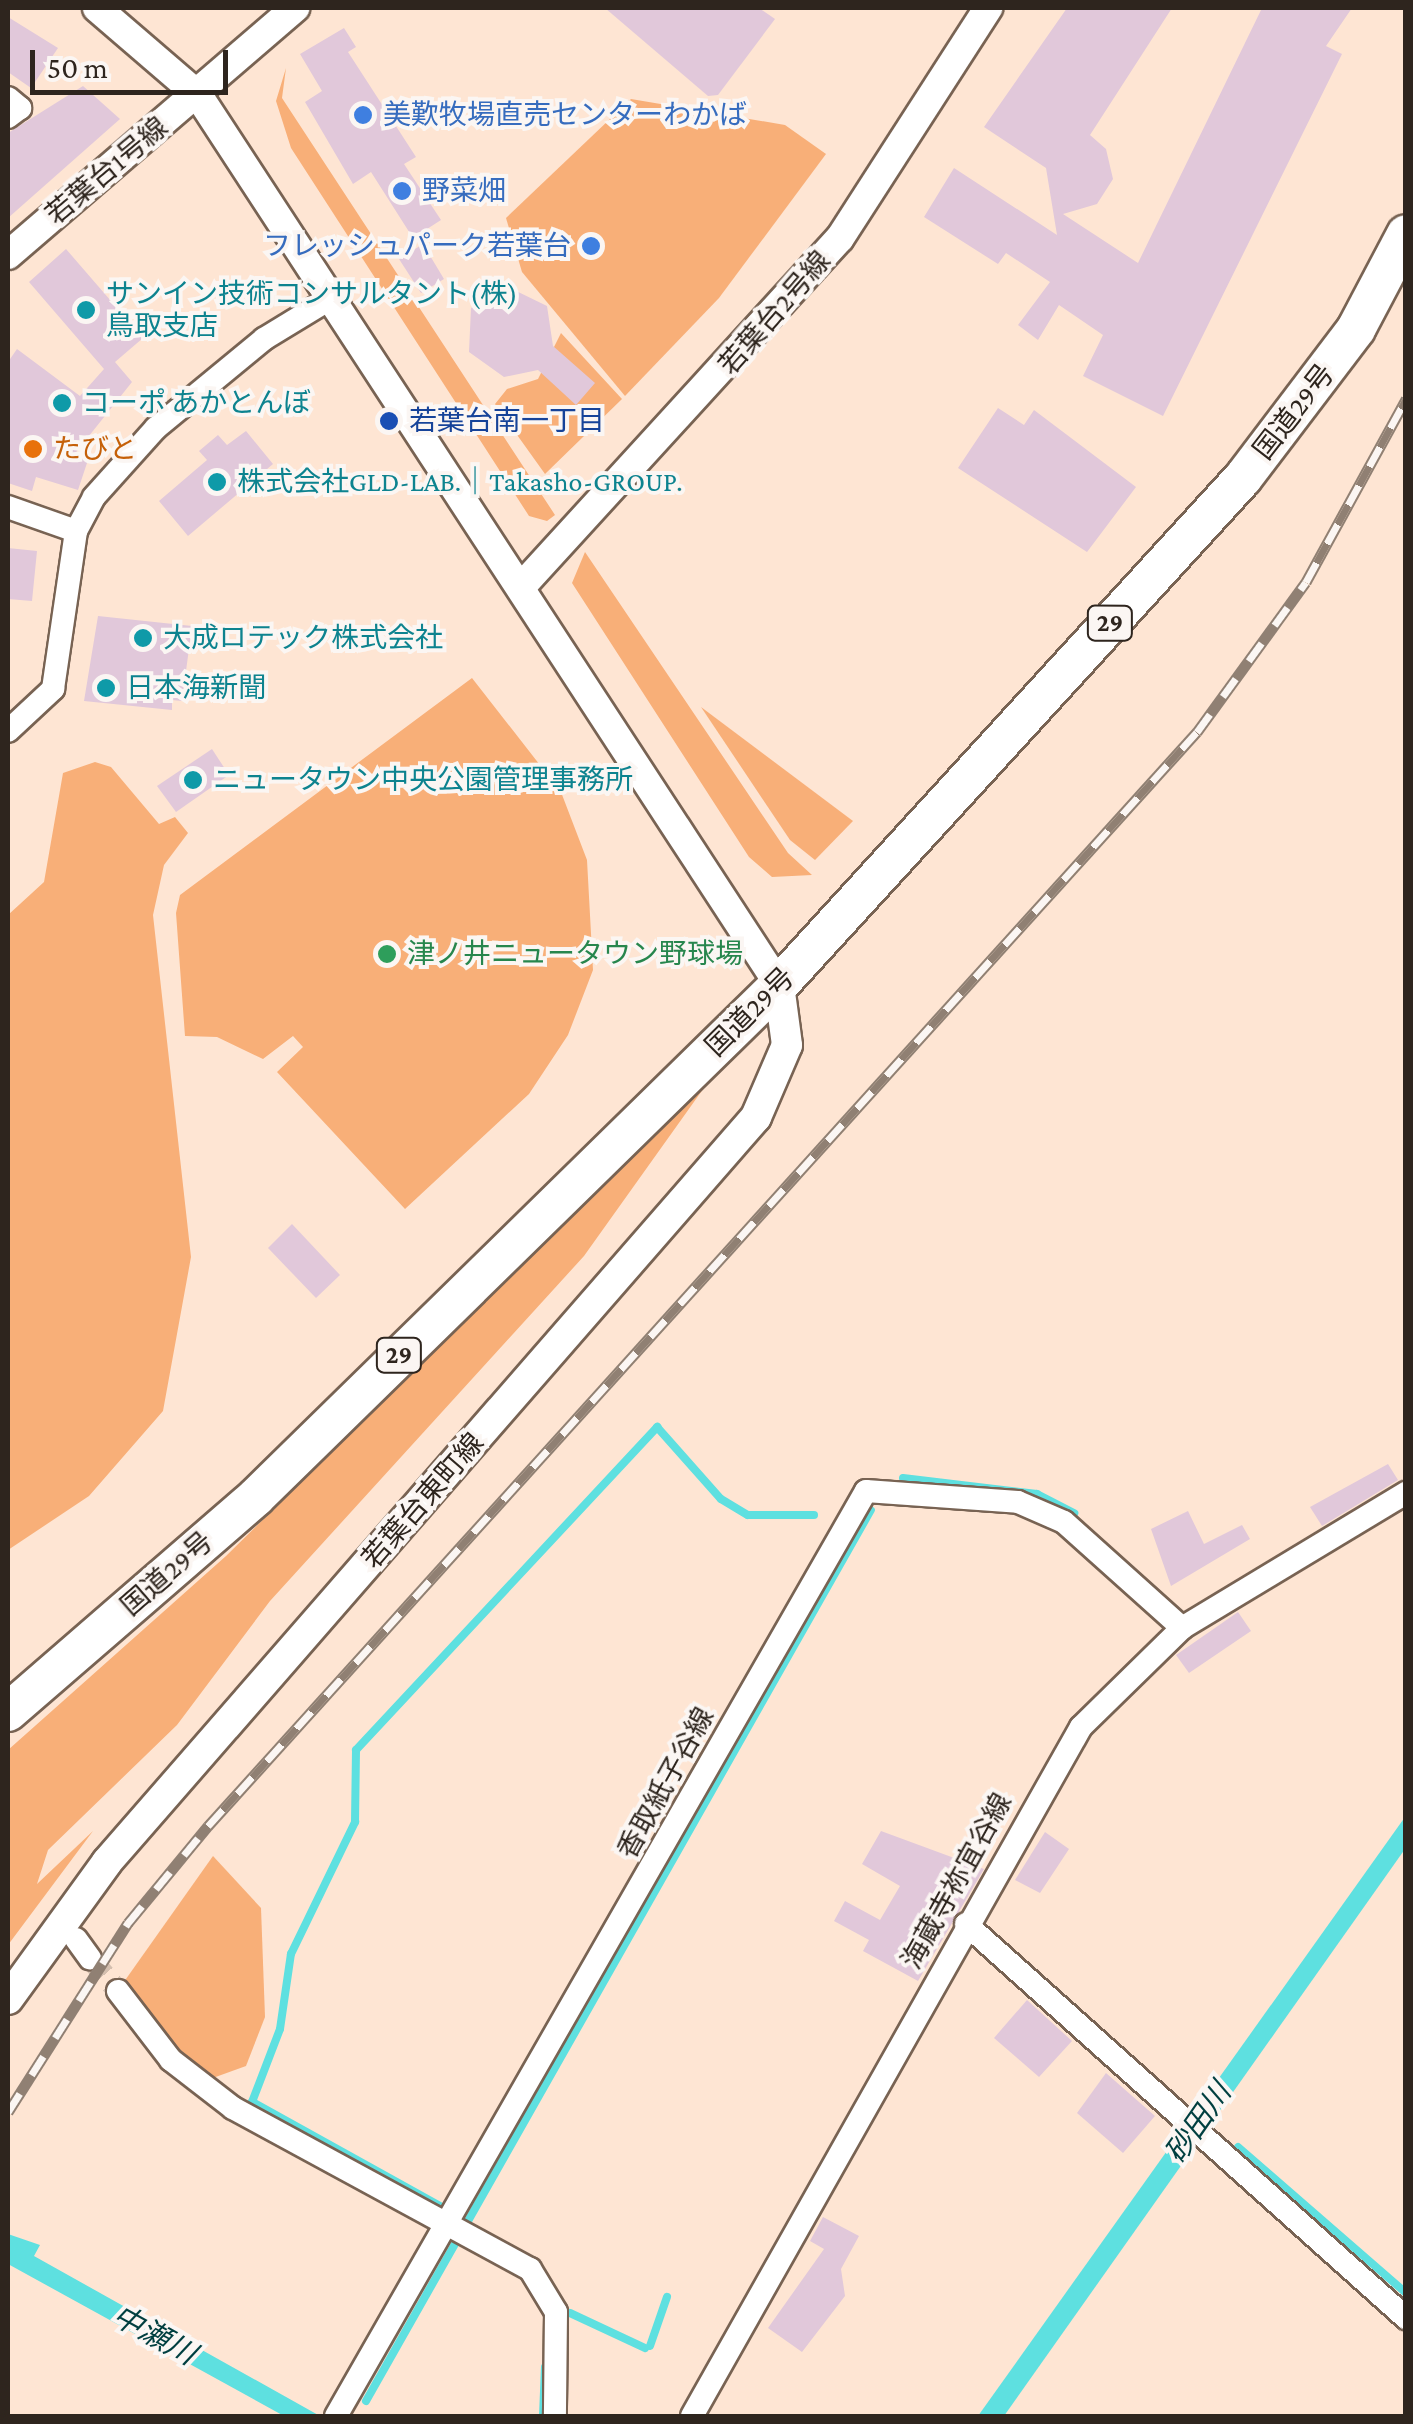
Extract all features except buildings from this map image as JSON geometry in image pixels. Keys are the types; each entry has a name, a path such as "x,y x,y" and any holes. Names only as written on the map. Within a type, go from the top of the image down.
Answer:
{"highway":[{"name":"国道29号","path":"8,1712 256,1497 779,985 1254,464 1356,329 1406,234"}],"main road":[{"name":"若葉台東町線","path":"8,1998 107,1862 756,1117 788,1045 779,985"}],"street":[{"path":"97,8 198,95 336,294 779,985"},
{"name":"若葉台1号線","path":"8,255 295,8"},
{"name":"若葉台2号線","path":"522,586 840,238 988,8"},
{"path":"8,98 20,108 8,117"},
{"path":"8,731 53,689 76,531 94,497 156,428 264,339 336,294"},
{"path":"8,507 76,531"},
{"name":"香取紙子谷線","path":"336,2416 866,1492 1018,1502 1064,1522 1182,1628"},
{"name":"海蔵寺祢宜谷線","path":"692,2416 966,1924 1082,1727 1182,1628 1406,1492"},
{"path":"966,1924 1180,2120 1406,2318"},
{"path":"118,1991 172,2060 233,2108 448,2224 542,2281 558,2332 555,2416"}],"shaded area":[{"path":"286,68 282,98 555,515 547,521 529,516 291,148 276,101"},
{"path":"631,99 785,125 826,154 719,298 625,396 522,272 506,218"},
{"path":"561,333 622,399 545,474 495,404 507,389 538,379"},
{"path":"585,552 788,853 812,875 772,877 749,857 572,583"},
{"name":"津ノ井ニュータウン野球場","path":"472,678 561,792 587,860 593,970 568,1035 529,1094 405,1209 277,1072 303,1047 293,1036 263,1059 217,1037 185,1036 176,913 180,895"},
{"path":"701,707 853,821 815,860 790,840"},
{"path":"95,762 111,767 159,824 175,817 188,833 164,865 153,915 191,1257 163,1411 89,1496 8,1550 8,915 44,882 63,773"},
{"path":"711,1078 584,1256 270,1601 177,1725 48,1850 37,1884 93,1831 8,1945 8,1750 226,1556"},
{"path":"213,1856 261,1908 265,2017 246,2066 210,2079 180,2058 121,1986"}],"water":[{"name":"砂田川","path":"1405,1817 1405,1849 1004,2416 978,2416"},
{"name":"中瀬川","path":"8,2234 40,2245 34,2256 320,2416 284,2416 8,2264"}],"waterway":[{"path":"440,2206 252,2102 280,2029 291,1954 355,1822 356,1750 657,1427 721,1499 748,1515 814,1515"},
{"path":"903,1478 1037,1494 1074,1513"},
{"path":"366,2401 871,1510"},
{"path":"1238,2147 1406,2293"},
{"path":"650,2346 667,2297"},
{"path":"570,2313 645,2348"},
{"path":"543,2416 545,2367"}],"tunnel":[{"path":"90,1958 118,1991"}],"railway":[{"path":"8,2112 128,1923 208,1826 1197,732 1306,582 1406,399"}],"place":[{"name":"美歎牧場直売センターわかば","path":"363,115"},
{"name":"野菜畑","path":"402,191"},
{"name":"フレッシュパーク若葉台","path":"591,246"},
{"name":"サンイン技術コンサルタント(株) 鳥取支店","path":"86,310"},
{"name":"コーポ あかとんぼ","path":"62,403"},
{"name":"若葉台南一丁目","path":"389,421"},
{"name":"たびと","path":"33,449"},
{"name":"株式会社GLD-LAB.｜Takasho-GROUP.","path":"217,482"},
{"name":"大成ロテック株式会社","path":"143,638"},
{"name":"日本海新聞","path":"106,688"},
{"name":"ニュータウン中央公園管理事務所","path":"193,780"},
{"name":"津ノ井ニュータウン野球場","path":"387,954"}]}
